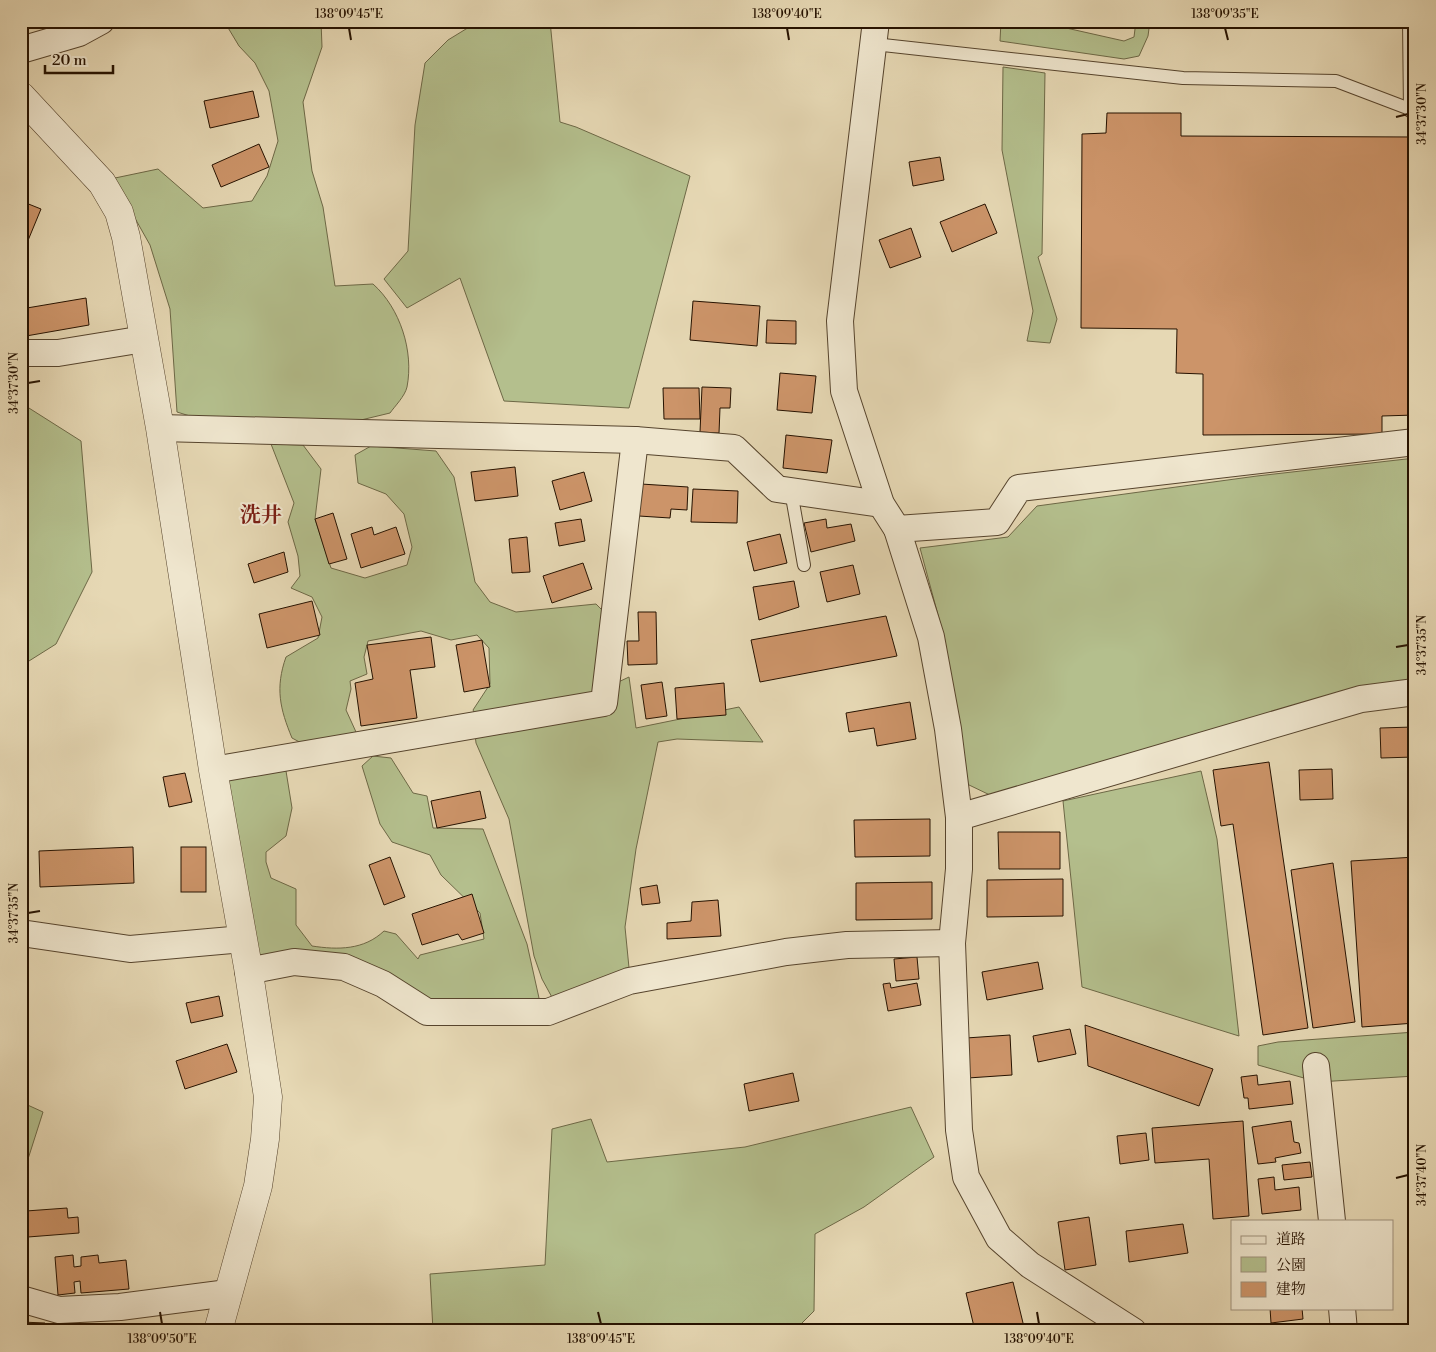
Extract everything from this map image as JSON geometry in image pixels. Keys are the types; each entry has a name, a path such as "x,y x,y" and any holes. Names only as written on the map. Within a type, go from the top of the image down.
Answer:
{"street":[{"path":"21,50 80,33 100,21"},
{"path":"875,32 840,320 844,391 881,504 897,529 931,637 948,729 960,817 959,868 952,943 959,1130 966,1177 999,1238 1030,1265 1133,1331"},
{"path":"21,96 102,183 119,212 126,237 160,428 213,770 243,939 268,1097 266,1139 258,1186 218,1331"},
{"path":"21,353 58,353 144,338"},
{"path":"160,428 636,440 734,448 777,488 881,504"},
{"path":"213,770 604,703 636,440"},
{"path":"897,529 998,522 1019,488 1415,442"},
{"path":"960,817 1361,699 1415,692"},
{"path":"21,933 130,949 243,939"},
{"path":"248,971 294,962 344,967 383,984 427,1012 548,1012 629,981 786,952 847,945 952,943"},
{"path":"1316,1066 1332,1220"},
{"path":"21,1299 59,1310 120,1307 228,1293"},
{"path":"1342,1310 1344,1331"}],"lane":[{"path":"875,32 1183,78 1336,81 1412,111 1408,21"},
{"path":"791,491 804,565"}],"green space":[{"path":"224,21 321,21 322,47 303,102 312,171 323,207 335,286 373,284 391,305 403,331 409,373 407,387 390,413 336,426 193,417 177,412 170,309 150,245 123,197 115,178 158,169 203,208 252,201 267,176 278,141 269,91 255,63 239,46"},
{"path":"479,21 550,21 560,122 576,127 690,176 629,408 504,401 460,278 407,308 384,279 408,251 415,125 425,63 448,40"},
{"path":"1001,21 1035,21 1124,41 1134,37 1136,21 1150,21 1148,36 1139,56 1124,59 1000,41"},
{"path":"1003,67 1045,73 1042,254 1038,257 1057,319 1050,343 1027,341 1033,311 1002,150"},
{"path":"21,403 81,441 92,572 56,644 21,666"},
{"path":"271,444 303,445 321,469 315,519 331,568 365,578 407,565 412,547 404,514 386,494 358,483 355,455 371,446 436,451 454,477 475,582 490,602 516,612 596,604 606,614 612,685 629,677 636,728 739,707 763,742 677,739 658,742 636,849 625,927 630,978 554,1001 542,979 534,956 509,819 476,743 474,725 479,721 473,710 490,684 489,648 477,635 451,640 421,631 368,641 364,657 367,674 350,681 351,689 346,710 356,732 307,746 292,738 284,717 280,698 283,668 286,657 318,638 322,617 312,597 291,588 300,576 298,556 288,522 294,503"},
{"path":"1415,458 1415,681 992,796 967,784 945,641 920,548 1008,537 1037,506 1257,476"},
{"path":"373,756 391,758 413,793 427,796 433,828 483,829 527,944 539,998 528,1004 444,1012 344,967 248,967 210,774 259,757 286,771 292,808 286,836 266,852 266,862 271,878 296,889 296,925 312,946 350,947 368,942 384,931 396,934 418,959 420,955 484,939 480,913 441,875 430,855 392,842 380,824 362,766"},
{"path":"1201,771 1217,839 1239,1036 1082,987 1063,801"},
{"path":"1415,1032 1415,1076 1318,1082 1258,1065 1258,1046 1278,1042"},
{"path":"21,1102 43,1112 21,1181"},
{"path":"911,1107 934,1157 864,1207 815,1234 814,1311 794,1331 433,1331 430,1274 545,1265 552,1129 591,1119 607,1162 745,1147"}],"building":[{"path":"253,91 259,117 210,128 204,101"},
{"path":"1107,113 1181,113 1181,136 1415,137 1415,415 1382,416 1382,434 1203,435 1203,374 1176,373 1177,329 1081,328 1082,134 1106,133"},
{"path":"259,144 269,167 221,187 212,165"},
{"path":"940,157 944,180 913,186 909,162"},
{"path":"21,201 41,209 22,255 21,255"},
{"path":"985,204 997,233 952,252 940,222"},
{"path":"911,228 921,257 890,268 879,240"},
{"path":"86,298 89,325 26,336 21,309"},
{"path":"693,301 760,306 757,346 690,340"},
{"path":"767,320 796,321 796,344 766,343"},
{"path":"780,373 816,376 812,413 777,410"},
{"path":"702,387 731,388 730,408 720,408 719,433 700,432"},
{"path":"663,388 699,388 700,419 664,419"},
{"path":"786,435 832,440 827,473 783,468"},
{"path":"515,467 518,496 475,501 471,472"},
{"path":"584,472 592,501 560,510 552,481"},
{"path":"641,484 688,487 687,510 671,509 670,518 639,516"},
{"path":"693,489 738,491 737,523 691,522"},
{"path":"333,513 347,559 329,564 315,519"},
{"path":"581,519 585,541 559,546 555,523"},
{"path":"826,519 827,528 851,524 855,541 811,552 804,523"},
{"path":"372,527 374,535 396,527 405,554 361,568 351,534"},
{"path":"780,534 787,563 754,571 747,542"},
{"path":"527,537 530,572 512,573 509,539"},
{"path":"284,552 288,572 254,583 248,564"},
{"path":"583,563 592,589 552,603 543,576"},
{"path":"853,565 860,594 827,602 820,572"},
{"path":"794,581 799,607 759,620 753,587"},
{"path":"312,601 320,635 267,648 259,614"},
{"path":"638,612 656,612 657,664 628,665 627,641 639,641"},
{"path":"886,616 897,656 760,682 751,640"},
{"path":"431,637 435,667 410,670 417,718 361,726 355,683 373,679 367,645"},
{"path":"482,640 490,687 464,692 456,645"},
{"path":"662,682 667,716 646,719 641,685"},
{"path":"724,683 726,715 677,719 675,688"},
{"path":"910,702 916,739 877,746 874,728 849,732 846,713"},
{"path":"1413,727 1414,757 1381,758 1380,728"},
{"path":"1269,762 1308,1028 1263,1035 1233,824 1221,826 1213,770"},
{"path":"1332,769 1333,799 1300,800 1299,770"},
{"path":"185,773 192,802 169,807 163,777"},
{"path":"480,791 486,818 437,828 431,801"},
{"path":"930,819 930,856 855,857 854,820"},
{"path":"998,832 1060,832 1060,869 999,869"},
{"path":"133,847 134,883 40,887 39,851"},
{"path":"181,847 206,847 206,892 181,892"},
{"path":"390,857 405,897 384,905 369,865"},
{"path":"1415,857 1415,1023 1362,1027 1351,861"},
{"path":"1333,863 1355,1022 1313,1028 1291,870"},
{"path":"1063,879 1063,916 987,917 987,880"},
{"path":"932,882 932,919 856,920 856,883"},
{"path":"657,885 660,903 642,905 640,888"},
{"path":"472,894 484,933 462,940 458,934 422,945 412,914"},
{"path":"718,900 721,936 667,939 667,923 691,921 692,902"},
{"path":"917,957 919,979 896,981 894,959"},
{"path":"1038,962 1043,989 987,1000 982,972"},
{"path":"890,983 891,988 917,983 921,1005 888,1011 883,984"},
{"path":"219,996 223,1016 191,1023 186,1003"},
{"path":"1085,1025 1213,1069 1199,1106 1088,1066"},
{"path":"1070,1029 1076,1054 1038,1062 1033,1036"},
{"path":"1010,1035 1012,1075 968,1078 966,1038"},
{"path":"227,1044 237,1072 185,1089 176,1061"},
{"path":"793,1073 799,1101 749,1111 744,1084"},
{"path":"1257,1075 1258,1085 1290,1081 1293,1104 1249,1109 1248,1098 1244,1098 1241,1077"},
{"path":"1243,1121 1249,1216 1213,1219 1209,1159 1155,1163 1152,1128"},
{"path":"1291,1121 1294,1142 1299,1143 1301,1153 1275,1158 1276,1162 1258,1164 1252,1127"},
{"path":"1146,1133 1149,1160 1120,1164 1117,1136"},
{"path":"1310,1162 1312,1177 1284,1180 1282,1165"},
{"path":"1274,1177 1275,1190 1299,1187 1301,1210 1262,1214 1258,1179"},
{"path":"67,1208 68,1218 78,1217 79,1233 28,1237 26,1211"},
{"path":"1089,1217 1096,1265 1065,1270 1058,1222"},
{"path":"1183,1224 1188,1253 1129,1262 1126,1231"},
{"path":"73,1255 74,1267 81,1266 81,1257 98,1255 99,1263 126,1260 129,1289 81,1293 80,1281 74,1282 75,1293 58,1295 55,1257"},
{"path":"1013,1282 1024,1327 1009,1331 975,1331 966,1293"},
{"path":"1270,1310 1302,1310 1303,1319 1271,1323"},
{"path":"21,1322 45,1323 45,1331 21,1331"}],"district":[{"name":"洗井","path":"261,515"}]}
